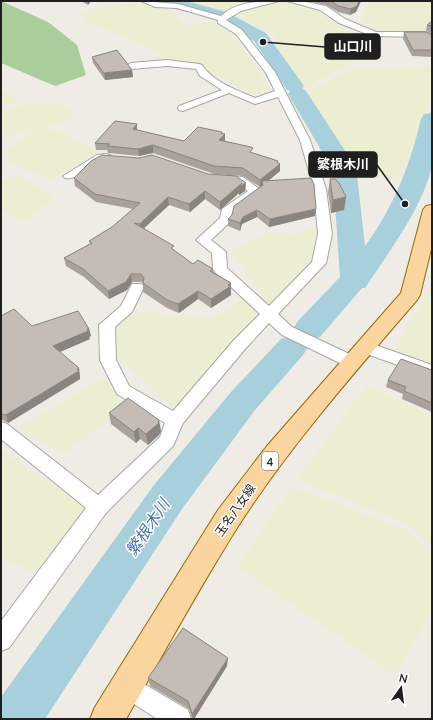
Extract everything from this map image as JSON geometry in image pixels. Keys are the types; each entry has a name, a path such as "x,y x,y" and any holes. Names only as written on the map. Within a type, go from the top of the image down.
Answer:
{"main road":[{"name":"玉名八女線","path":"107,719 228,519 276,453 358,355 410,296 432,210"}],"street":[{"path":"1,640 99,507 167,441 175,420 240,344 319,263 324,234 320,189 305,140 270,72 239,32 221,21 222,19 178,6 158,5 145,1"},
{"path":"222,19 225,15 242,8 275,1"},
{"path":"291,1 323,8 342,21 375,34 425,35 432,37"},
{"path":"131,66 167,63 199,67 203,74 229,90 255,101 280,93"},
{"path":"183,108 229,90"},
{"path":"69,176 101,157 118,158"},
{"path":"213,178 239,179 256,191 226,212 226,220 203,240 219,252 220,269 287,331 358,355 432,371"},
{"path":"137,287 128,309 107,326 108,360 123,390 175,420"},
{"path":"1,430 99,507"},
{"path":"127,686 179,719"}],"green space":[{"path":"1,1 48,22 77,45 86,75 55,86 1,63"},
{"path":"185,1 264,1 239,6 223,13"},
{"path":"371,1 432,1 432,33 423,31 380,33 359,20 367,16 362,11"},
{"path":"283,2 320,9 344,25 355,62 303,89 276,46 274,34 232,17 250,8"},
{"path":"138,3 168,9 185,25 219,22 240,45 271,89 253,95 216,74 193,66 167,63 149,47 85,21 80,11"},
{"path":"419,67 432,70 432,92 401,177 354,179 307,92 345,71"},
{"path":"1,90 19,101 1,106"},
{"path":"59,103 80,116 39,128 61,131 98,152 51,180 11,163 7,150 36,129 1,138 1,112 26,104"},
{"path":"17,175 55,197 23,223 1,208 1,181"},
{"path":"316,228 313,259 269,306 231,251 268,232 294,234"},
{"path":"432,286 432,363 393,352"},
{"path":"242,299 262,314 174,407 115,356 113,330 125,319 147,311 168,316 214,318"},
{"path":"105,377 118,399 127,407 63,454 18,428"},
{"path":"367,385 432,416 432,546 410,525 297,479"},
{"path":"1,451 96,512 33,572 1,557"},
{"path":"292,487 406,530 432,554 432,611 395,675 237,567"}],"building":[{"path":"331,1 359,1 357,6 351,9 338,6"},
{"path":"432,21 432,26 427,25"},
{"path":"404,32 426,32 432,35 432,50 413,50"},
{"path":"117,50 132,70 104,73 92,57"},
{"path":"115,121 137,124 133,129 184,141 198,127 222,132 221,133 225,134 219,140 251,147 253,148 250,152 278,161 277,162 280,164 260,180 243,168 214,166 153,145 138,149 107,146 110,144 95,143"},
{"path":"102,155 139,158 152,155 208,174 236,176 246,183 239,187 242,183 220,202 205,191 189,204 168,197 140,224 134,223 174,246 171,248 193,264 198,260 213,269 210,271 231,283 228,285 231,286 211,299 198,291 178,304 167,300 143,283 144,278 141,274 131,274 126,282 108,291 83,269 64,258 92,243 89,241 112,227 140,203 95,194 74,178 91,161"},
{"path":"311,178 314,184 316,209 270,219 257,210 243,217 240,223 228,219 232,215 234,206 263,185 262,181"},
{"path":"330,179 335,179 339,183 346,197 333,200"},
{"path":"14,309 32,326 78,311 89,329 87,329 88,331 53,346 79,368 77,369 79,371 6,415 1,414 1,316"},
{"path":"401,359 432,370 432,403 404,391 406,387 388,380"},
{"path":"128,398 159,420 158,424 146,434 138,428 134,432 109,413"},
{"path":"183,628 228,658 192,714 188,701 148,678"}],"waterway":[{"path":"160,1 179,4 217,14"},
{"path":"226,18 260,37 294,86"},
{"path":"298,94 339,160 345,175 355,278"},
{"name":"繁根木川","path":"355,278 371,258 402,209 414,182 424,152 432,119"},
{"name":"繁根木川","path":"309,329 355,278"},
{"name":"繁根木川","path":"16,719 168,497 243,401 292,347"}],"place":[{"name":"山口川","path":"263,42"},
{"name":"繁根木川","path":"405,204"}]}
